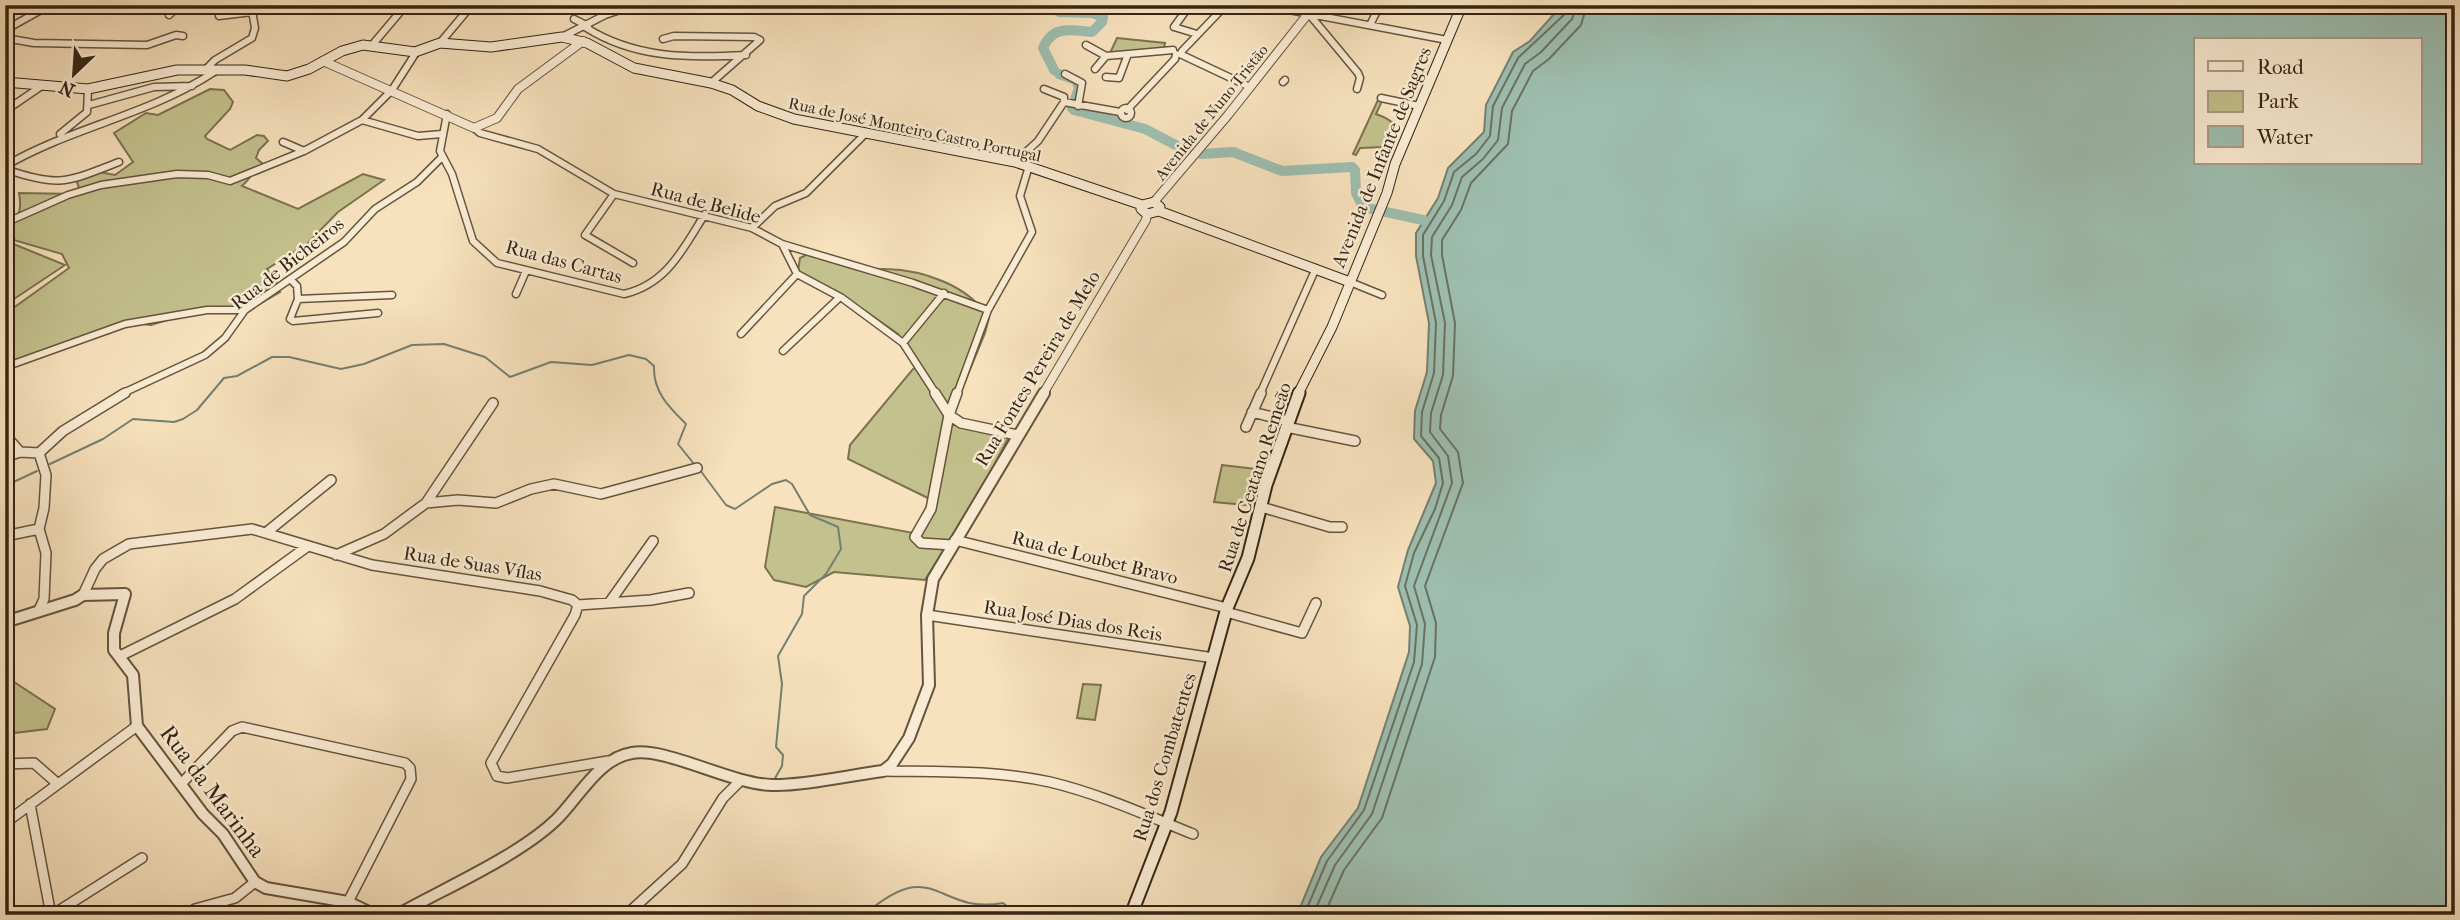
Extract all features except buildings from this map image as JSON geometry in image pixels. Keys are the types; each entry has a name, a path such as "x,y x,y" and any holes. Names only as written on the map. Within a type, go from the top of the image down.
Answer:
{"main road":[{"name":"Avenida de Infante de Sagres","path":"1350,282 1380,212 1416,105 1462,5"},
{"name":"Rua de José Monteiro Castro Portugal","path":"440,43 491,47 562,37 583,41 634,68 711,83 732,90 775,113 1015,162 1145,210"},
{"path":"5,82 88,89 176,65 214,72 245,70 287,76 309,69 351,47 373,44 417,51 440,43"},
{"path":"1145,210 1156,207 1350,282"},
{"name":"Rua de Ceatano Remeão","path":"1226,610 1248,558 1287,424 1303,382 1332,327 1350,282"},
{"name":"Rua dos Combatentes","path":"1131,915 1167,824 1226,610"}],"street":[{"path":"5,30 50,5"},
{"path":"169,15 180,5"},
{"path":"373,44 380,31 398,17 406,5"},
{"path":"440,43 466,12 476,5"},
{"path":"605,15 612,5"},
{"path":"562,37 605,15 635,5"},
{"path":"1190,5 1174,27 1195,34"},
{"path":"1044,89 1059,93 1072,104 1124,111 1175,60 1178,52 1220,5"},
{"path":"1195,34 1226,5"},
{"path":"1262,5 1447,40"},
{"path":"1303,5 1358,73 1360,78 1357,89"},
{"name":"Avenida de Nuno Tristão","path":"1156,207 1315,5"},
{"path":"1370,25 1380,5"},
{"path":"204,71 215,60 252,38 255,28 251,9 219,16"},
{"path":"574,19 614,46 666,54 746,55"},
{"path":"5,38 34,43 146,45 176,35 183,36"},
{"path":"663,39 674,36 701,36 754,37 760,40 711,83"},
{"path":"323,61 474,128 498,118 514,92 583,41"},
{"path":"1086,46 1106,56 1178,52 1251,87"},
{"path":"5,223 83,190 122,180 177,174 208,176 229,181 304,151 362,120 392,90 417,51"},
{"path":"1105,77 1119,78 1128,54"},
{"path":"1095,69 1106,56"},
{"path":"5,168 59,137 141,110 192,86 214,72"},
{"path":"1015,162 1033,151 1049,121 1072,104 1082,83 1065,74"},
{"path":"89,105 159,87 183,84 192,86"},
{"path":"5,111 43,85"},
{"path":"59,137 87,112 88,89"},
{"path":"1381,98 1416,105"},
{"path":"442,157 442,134 447,114"},
{"path":"362,120 418,136 442,134"},
{"name":"Rua de Belide","path":"474,128 480,133 538,149 614,194 705,214 752,228 782,244 944,293 988,310"},
{"path":"752,228 775,206 806,193 866,132"},
{"path":"283,142 304,151"},
{"name":"Rua das Cartas","path":"442,157 452,174 473,241 497,263 624,294 635,293 667,275 705,214"},
{"name":"Rua de Bicheiros","path":"39,453 63,431 111,399 205,355 225,338 245,310 344,242 375,209 417,181 442,157"},
{"path":"5,168 40,181 70,181 118,162"},
{"path":"949,415 988,310 1032,232 1033,226 1020,200 1024,174 1029,166"},
{"path":"70,181 83,190"},
{"path":"614,194 585,235 634,263"},
{"name":"Rua Fontes Pereira de Melo","path":"883,771 892,764 909,738 929,685 927,615 933,579 1145,210"},
{"path":"782,244 797,274 840,297 903,343 949,415 961,423 1017,435"},
{"path":"1246,427 1316,268"},
{"path":"516,294 527,271"},
{"path":"741,334 797,274"},
{"path":"291,280 297,286 298,299 290,319 293,321 379,313"},
{"path":"1350,282 1382,295"},
{"path":"903,343 944,293"},
{"path":"298,299 392,295"},
{"path":"783,351 840,297"},
{"path":"5,367 125,324 207,310 245,310"},
{"path":"336,555 384,534 426,503 493,402"},
{"path":"1252,412 1355,441"},
{"name":"Rua de Loubet Bravo","path":"949,415 934,502 915,537 921,543 954,542 1226,610 1302,633 1316,603"},
{"path":"5,435 20,452"},
{"path":"5,457 20,452 39,453 46,475 44,508 39,529 47,553 44,599 39,610"},
{"path":"426,503 458,500 496,503 531,489 554,484 601,494 697,468"},
{"path":"267,532 331,480"},
{"path":"1261,507 1330,527 1342,527"},
{"path":"5,536 39,529"},
{"name":"Rua de Suas Vílas","path":"83,595 94,569 103,559 129,544 237,530 267,532 372,565 540,591 572,600 578,605"},
{"path":"609,603 653,541"},
{"path":"120,656 235,599 308,546"},
{"path":"689,593 578,605 491,763 497,776 507,778 610,761 630,753 647,752 741,780 772,785 883,771 950,771 1030,778 1105,799 1193,834"},
{"path":"5,622 75,600 83,595 125,594 114,633 114,650 133,676 137,726 5,823"},
{"name":"Rua José Dias dos Reis","path":"927,615 1214,659"},
{"name":"Rua da Marinha","path":"137,726 203,814 223,834 255,882 266,888 348,902 375,915"},
{"path":"181,784 232,731 242,727 405,763 410,768 411,779 348,902"},
{"path":"397,915 533,840 557,819 610,761"},
{"path":"5,764 34,763 58,783"},
{"path":"727,776 728,789"},
{"path":"626,915 681,865 696,845 728,789 741,780"},
{"path":"30,804 51,915 142,858"},
{"path":"186,915 195,909 235,898 255,882"}],"green space":[{"path":"1117,38 1165,43 1164,48 1110,53"},
{"path":"210,89 224,90 233,102 230,109 205,136 207,139 230,150 257,135 264,136 268,141 259,150 256,158 263,164 242,186 298,209 363,174 384,180 338,212 307,244 267,269 280,292 243,314 225,309 184,315 151,325 133,323 5,364 5,314 69,268 62,254 14,240 5,244 5,226 17,216 20,209 19,193 76,194 79,188 76,179 99,172 115,175 133,162 114,133 146,113 158,115"},
{"path":"1378,100 1382,101 1376,114 1394,125 1396,137 1385,147 1360,148 1356,155 1353,154"},
{"path":"11,243 65,265 5,305 5,246"},
{"path":"808,254 864,271 900,270 929,276 957,288 980,306 989,318 955,406 955,422 1009,437 975,502 925,580 834,572 806,587 774,580 765,567 775,507 913,533 934,501 848,459 850,445 913,369 920,366 898,334 864,310 798,271 800,258"},
{"path":"1222,465 1265,470 1256,506 1214,502"},
{"path":"5,676 55,709 47,729 5,734"},
{"path":"1083,684 1101,685 1095,720 1077,718"}],"water":[{"path":"1562,5 2455,5 2455,915 1297,915 1321,857 1358,808 1409,652 1410,626 1398,587 1408,550 1436,483 1433,461 1414,439 1415,411 1427,372 1429,323 1416,256 1416,233 1438,198 1448,168 1484,132 1486,105 1513,52 1530,41"}],"waterway":[{"path":"1054,70 1043,48 1047,41 1057,32 1092,32 1102,22 1103,17 1093,13 1059,12 1057,5"},
{"path":"1059,74 1076,80 1079,88 1072,108 1074,110 1145,129 1191,153"},
{"path":"1201,154 1233,152 1282,171 1352,167 1355,170 1356,193 1363,207 1423,220"},
{"path":"50,464 103,439 133,419 174,422 183,419 197,410 224,378 237,376 272,357 289,357 341,369 364,364 412,345 444,344 485,357 510,377 551,362 592,365 629,355 646,359 654,366 656,384 663,398 686,424 678,444 694,464"},
{"path":"700,470 726,505 735,509 772,484 786,480 792,484 810,515 838,527 841,549 826,574 804,596 802,614 778,656 782,684 776,747 783,755 782,766 774,780"},
{"path":"5,486 37,471"},
{"path":"864,915 888,897 907,889 922,887 963,901 980,904 1003,903 1013,911 1059,908 1079,915"}]}
